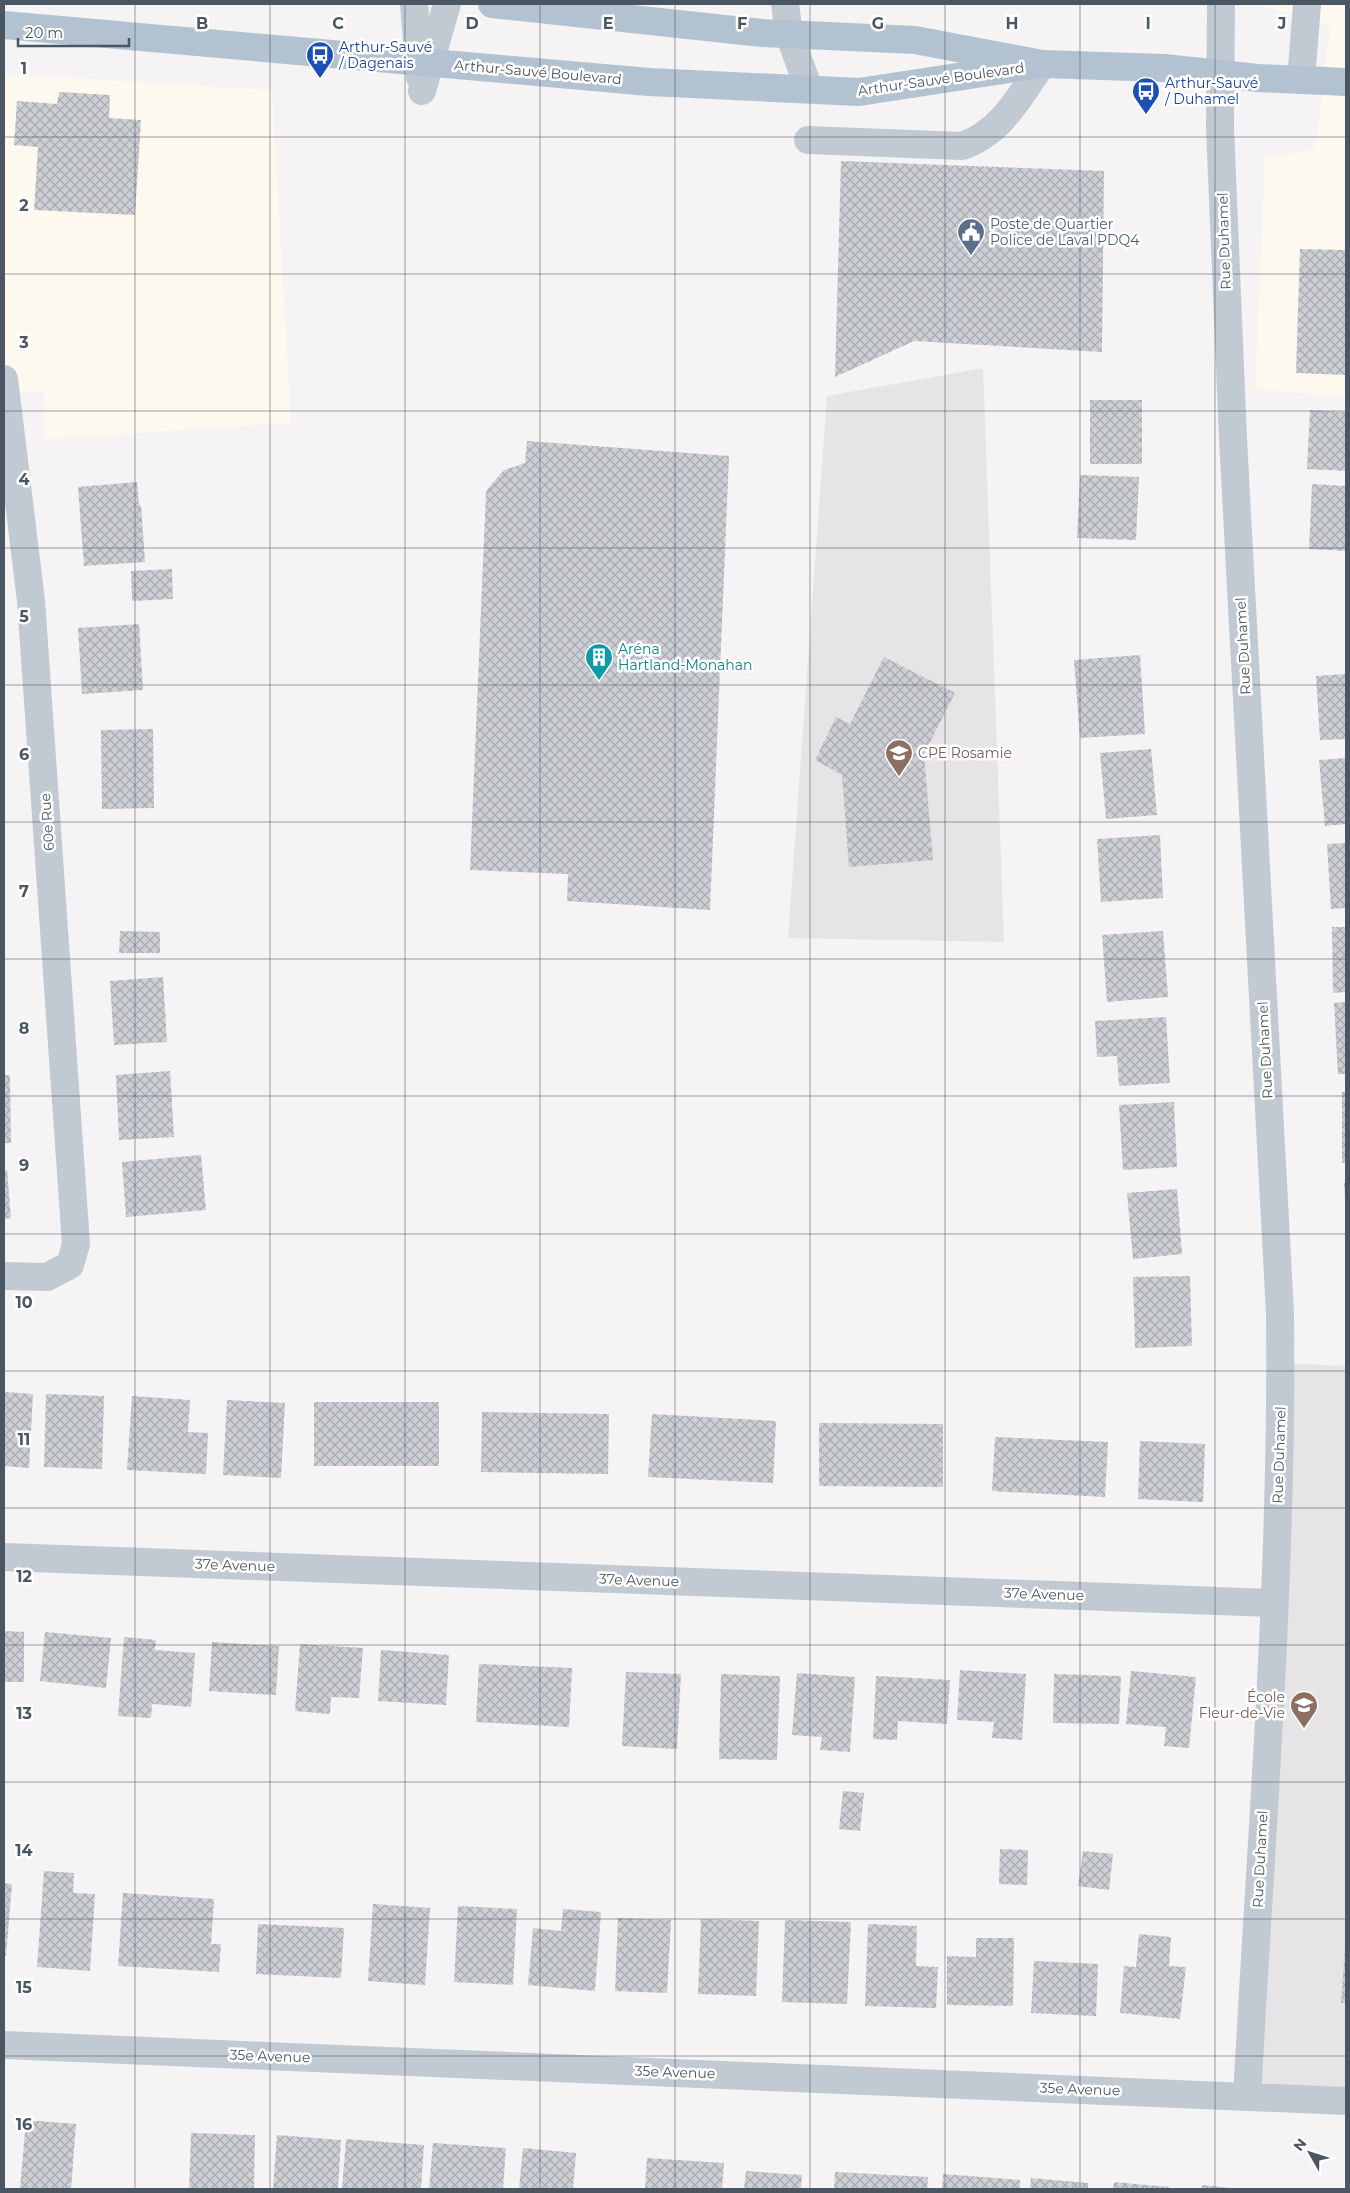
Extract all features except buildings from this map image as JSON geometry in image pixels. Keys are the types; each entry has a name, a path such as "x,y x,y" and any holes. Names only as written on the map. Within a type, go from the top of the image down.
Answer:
{"main road":[{"name":"Arthur-Sauvé Boulevard","path":"492,4 790,34 915,40 1042,64 1164,68 1346,82"},
{"name":"Arthur-Sauvé Boulevard","path":"4,25 648,82 859,92 1042,64"}],"street":[{"path":"414,4 424,61"},
{"path":"424,61 447,4"},
{"path":"784,4 790,34 809,89"},
{"name":"Rue Duhamel","path":"1221,4 1219,73 1232,430 1280,1313 1281,1395 1275,1603 1247,2097"},
{"path":"1301,80 1307,4"},
{"path":"808,140 962,146 986,135 1002,120 1042,64"},
{"name":"60e Rue","path":"4,379 32,611 76,1244 70,1265 47,1277 4,1276"},
{"name":"37e Avenue","path":"4,1557 1275,1603"},
{"name":"35e Avenue","path":"4,2045 1346,2100"}],"shaded area":[{"path":"1263,4 1346,4 1346,397 1255,389 1265,158 1315,149 1330,27 1263,7"},
{"path":"4,74 272,90 291,423 45,439 44,392 4,393"},
{"name":"CPE Rosamie","path":"983,368 1004,942 788,938 827,396"},
{"name":"École Fleur-de-Vie","path":"1279,1363 1346,1366 1346,2097 1245,2093"}],"place":[{"name":"Arthur-Sauvé / Dagenais","path":"320,79"},
{"name":"Arthur-Sauvé / Duhamel","path":"1146,115"},
{"name":"Poste de Quartier Police de Laval PDQ4","path":"971,256"},
{"name":"Aréna Hartland-Monahan","path":"599,681"},
{"name":"CPE Rosamie","path":"899,777"},
{"name":"École Fleur-de-Vie","path":"1304,1729"}]}
